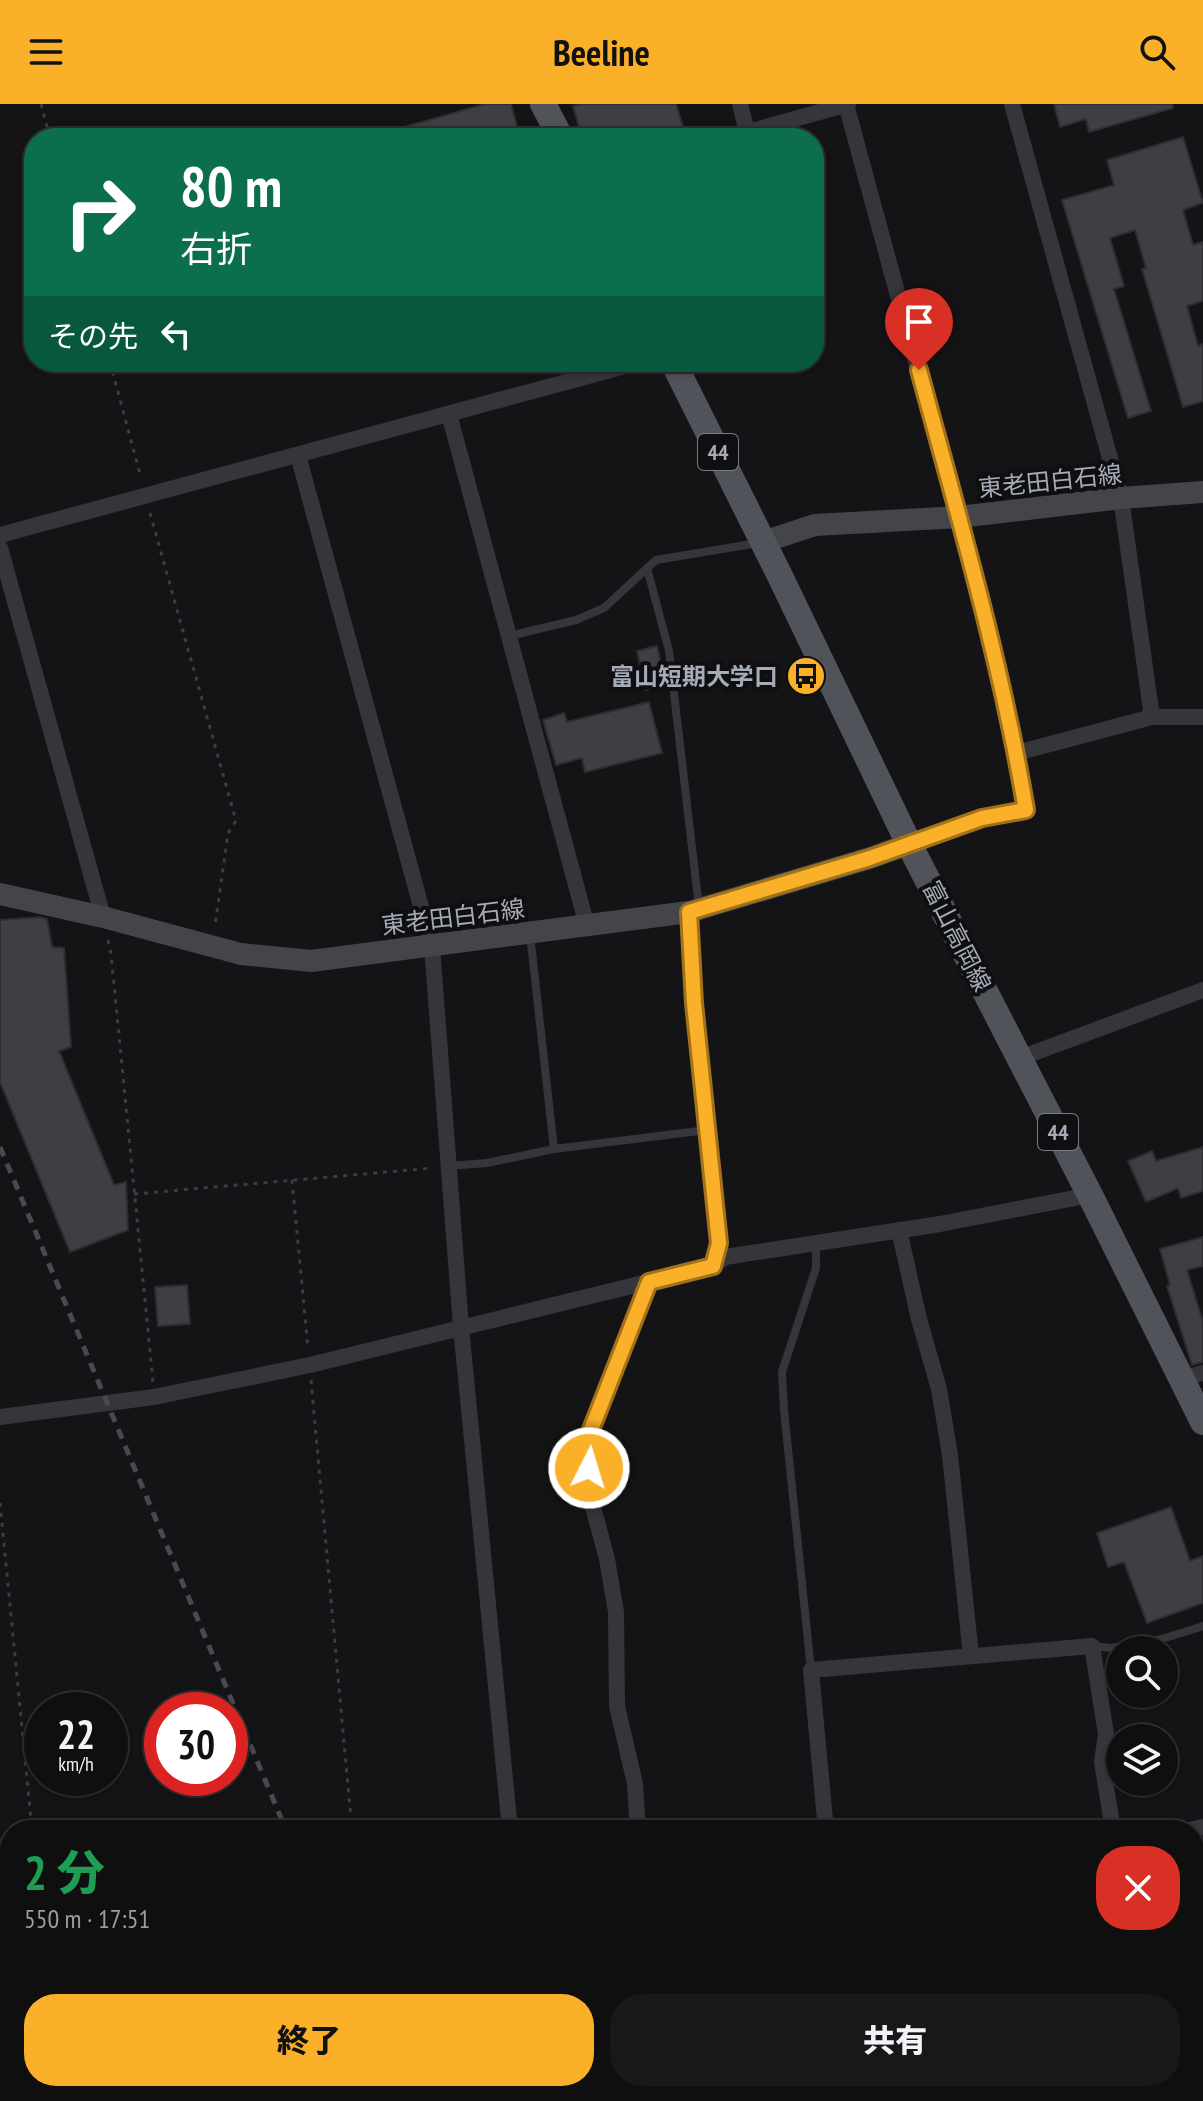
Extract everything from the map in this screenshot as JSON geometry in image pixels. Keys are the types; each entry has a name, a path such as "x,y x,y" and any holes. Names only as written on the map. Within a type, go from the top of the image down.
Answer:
{"main road":[{"path":"543,104 556,128"},
{"name":"富山高岡線","path":"678,372 909,844 1090,1195 1192,1376 1203,1422"},
{"name":"東老田白石線","path":"763,542 815,525 959,517 1203,492"},
{"name":"東老田白石線","path":"0,894 103,917 241,954 311,961 694,911 909,844"}],"street":[{"path":"740,104 746,128"},
{"path":"761,128 847,104 984,613 1016,753 1026,810 982,818 909,844"},
{"path":"1012,104 1121,498 1152,717"},
{"path":"0,535 603,372"},
{"path":"449,414 587,926"},
{"path":"298,455 432,947 461,1327 509,1820"},
{"path":"0,548 103,917"},
{"path":"1016,753 1152,717 1203,717"},
{"path":"694,911 694,1003 719,1243 713,1266"},
{"path":"1020,1058 1203,990"},
{"path":"0,1417 154,1397 310,1365 713,1266 725,1257 899,1230 1090,1195"},
{"path":"899,1230 939,1389 950,1455 971,1656"},
{"path":"637,1820 635,1784 617,1706 616,1612 607,1559 590,1496 587,1440 649,1282"},
{"path":"825,1820 811,1670 1092,1646 1106,1734 1102,1762 1111,1820"}],"lane":[{"path":"509,636 576,620 604,608 656,560 763,542"},
{"path":"647,568 669,651 694,911"},
{"path":"530,933 554,1149"},
{"path":"448,1166 707,1130"},
{"path":"811,1670 782,1372 816,1268 816,1243"},
{"path":"1092,1646 1111,1648 1136,1644 1203,1626"}],"path":[{"path":"41,104 47,128"},
{"path":"113,372 236,821 228,833 213,946"},
{"path":"103,917 111,954 154,1397"},
{"path":"134,1194 448,1166"},
{"path":"292,1180 351,1820"},
{"path":"0,1503 31,1820"}],"building":[{"path":"485,104 511,104 517,128 401,128"},
{"path":"676,104 683,128 579,128 573,106"},
{"path":"1054,104 1172,104 1173,108 1089,132 1086,119 1060,127"},
{"path":"1183,137 1203,203 1183,210 1193,245 1203,242 1203,301 1187,306 1198,346 1203,344 1203,401 1183,407 1142,269 1146,268 1135,230 1110,238 1124,286 1114,289 1151,411 1128,418 1062,200 1114,185 1107,160"},
{"path":"657,646 666,685 646,690 637,651"},
{"path":"649,702 662,753 585,772 582,758 556,765 543,720 564,713 567,722"},
{"path":"47,919 52,947 64,948 71,1047 59,1051 114,1185 126,1182 128,1230 70,1252 0,1082 0,920"},
{"path":"1203,1147 1203,1191 1181,1198 1178,1188 1146,1202 1128,1161 1152,1151 1156,1161"},
{"path":"1203,1237 1203,1266 1187,1270 1203,1322 1203,1362 1192,1365 1167,1286 1170,1285 1160,1249"},
{"path":"187,1285 190,1324 158,1326 155,1287"},
{"path":"1171,1507 1190,1561 1203,1556 1203,1603 1147,1623 1124,1562 1108,1567 1097,1533"}],"railway":[{"path":"0,1147 282,1820"}],"place":[{"name":"富山短期大学口","path":"806,676"}],"route":[{"path":"589,1468 587,1440 649,1282 713,1266 719,1243 694,1003 689,912 870,858 982,818 1026,810 1015,745 984,613 919,370"}]}
